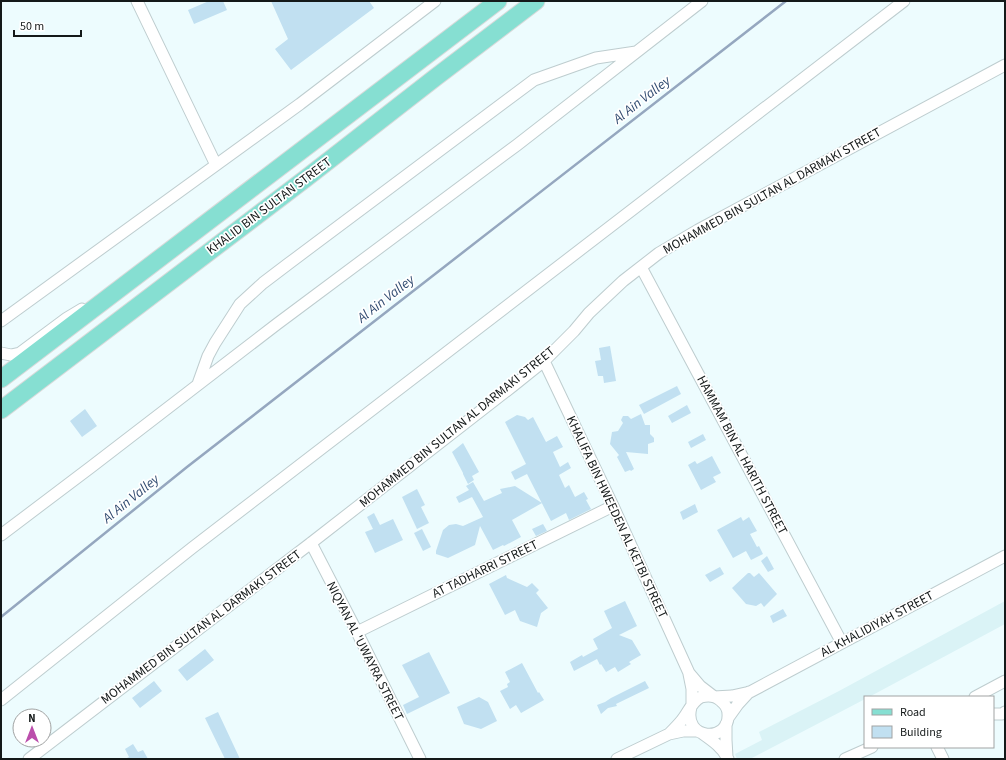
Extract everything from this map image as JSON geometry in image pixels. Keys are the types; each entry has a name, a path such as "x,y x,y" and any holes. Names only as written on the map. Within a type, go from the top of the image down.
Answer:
{"main road":[{"name":"KHALID BIN SULTAN STREET","path":"1,379 498,1"},
{"path":"436,77 432,73 433,67 511,1"},
{"name":"KHALID BIN SULTAN STREET","path":"1,410 536,1"}],"street":[{"path":"137,1 216,165"},
{"path":"1,322 300,104 436,1"},
{"path":"1,535 314,296 512,149 702,1"},
{"path":"1,700 204,538 904,1"},
{"path":"198,384 208,356 240,304 263,283 534,80 596,58 636,52"},
{"name":"MOHAMMED BIN SULTAN AL DARMAKI STREET","path":"29,759 508,390 544,361 574,331 589,313 623,281 659,253 698,230 1005,65"},
{"name":"HAMMAM BIN AL HARITH STREET","path":"641,267 842,643"},
{"path":"1,353 11,355 20,353 72,315 86,307 105,300"},
{"name":"KHALIFA BIN HWEEDEN AL KETBI STREET","path":"544,361 613,506 689,673 692,689 692,706"},
{"name":"AT TADHARRI STREET","path":"357,632 613,506"},
{"name":"NIQYAN AL 'UWAYRA STREET","path":"311,543 420,759"},
{"name":"AL KHALIDIYAH STREET","path":"714,696 732,696 750,692 1005,556"},
{"name":"KHALIFA BIN HWEEDEN AL KETBI STREET","path":"689,673 700,686 714,696"},
{"path":"977,696 1005,681"},
{"name":"AL KHALIDIYAH STREET","path":"727,721 738,704 750,692"},
{"path":"669,734 681,721 696,700 702,697 714,696 724,703 728,712 726,736 728,758"},
{"path":"692,706 689,714 693,727 716,744 728,758"},
{"path":"994,714 1002,714 1005,712"},
{"path":"617,759 669,734 683,732 708,735 714,734 723,728 727,721"},
{"path":"845,759 870,748"},
{"path":"938,748 943,759"}],"shaded area":[{"path":"1005,601 1005,624 871,696 864,696 864,700 750,759 737,759 735,754 762,740 759,732 839,691"}],"building":[{"path":"209,1 223,1 227,10 194,24 188,10"},
{"path":"271,1 369,1 374,8 291,70 275,49 288,39"},
{"path":"610,346 616,381 604,383 603,376 598,376 595,361 601,360 599,348"},
{"path":"677,386 681,394 644,414 639,405"},
{"path":"687,405 691,413 672,423 668,416"},
{"path":"85,409 97,426 82,437 70,421"},
{"path":"641,414 645,425 650,425 650,434 654,438 654,442 648,444 648,454 626,452 634,469 625,472 617,457 619,455 610,444 612,432 618,431 623,423 621,420 623,416 628,416 631,419"},
{"path":"517,415 525,417 528,420 533,417 546,442 557,436 563,447 553,452 560,467 568,462 571,468 559,475 565,488 569,485 575,497 584,492 591,509 569,520 566,513 551,521 527,474 515,480 511,472 526,464 505,422"},
{"path":"703,434 706,440 691,448 688,442"},
{"path":"463,443 479,472 472,476 474,480 468,484 452,452"},
{"path":"712,456 721,473 713,477 716,482 701,490 688,465 695,461 697,464"},
{"path":"473,482 484,501 502,493 500,489 515,486 542,503 512,520 521,537 504,546 503,545 493,550 480,526 475,545 448,558 436,554 443,530 449,525 456,524 463,526 483,517 472,497 459,503 456,497 469,490 466,486"},
{"path":"417,489 425,505 421,507 429,523 417,529 402,497"},
{"path":"695,504 698,512 683,520 680,512"},
{"path":"374,513 380,525 393,519 403,540 375,553 365,532 373,529 367,517"},
{"path":"741,517 743,521 749,517 757,531 750,534 757,547 759,546 763,554 751,560 746,551 733,558 717,530"},
{"path":"543,524 547,531 536,536 532,529"},
{"path":"422,529 431,547 423,551 414,533"},
{"path":"767,556 774,569 768,572 761,561"},
{"path":"720,567 724,574 710,582 705,575"},
{"path":"748,573 754,577 759,573 777,594 764,607 761,603 756,606 746,604 732,588"},
{"path":"506,575 507,578 527,587 532,583 539,590 536,593 548,608 541,613 537,627 520,621 515,610 505,615 489,584"},
{"path":"625,601 637,626 619,635 632,640 641,655 629,662 631,664 618,672 615,667 606,672 597,659 574,671 570,662 582,655 583,657 598,649 593,639 612,628 604,611"},
{"path":"783,609 787,616 773,623 770,616"},
{"path":"205,649 214,660 187,681 178,670"},
{"path":"429,652 450,693 407,714 403,705 419,697 402,665"},
{"path":"522,663 538,693 539,692 544,700 521,713 516,705 510,709 500,691 508,687 507,684 510,682 505,672"},
{"path":"154,681 162,691 140,708 132,698"},
{"path":"645,681 649,688 616,704 617,706 608,708 601,714 597,705"},
{"path":"479,697 488,702 497,721 481,729 464,724 457,707"},
{"path":"218,712 240,759 225,759 205,718"},
{"path":"133,744 138,752 143,750 148,759 125,759 129,757 125,749"}],"waterway":[{"name":"Al Ain Valley","path":"1,617 187,467 786,1"}]}
